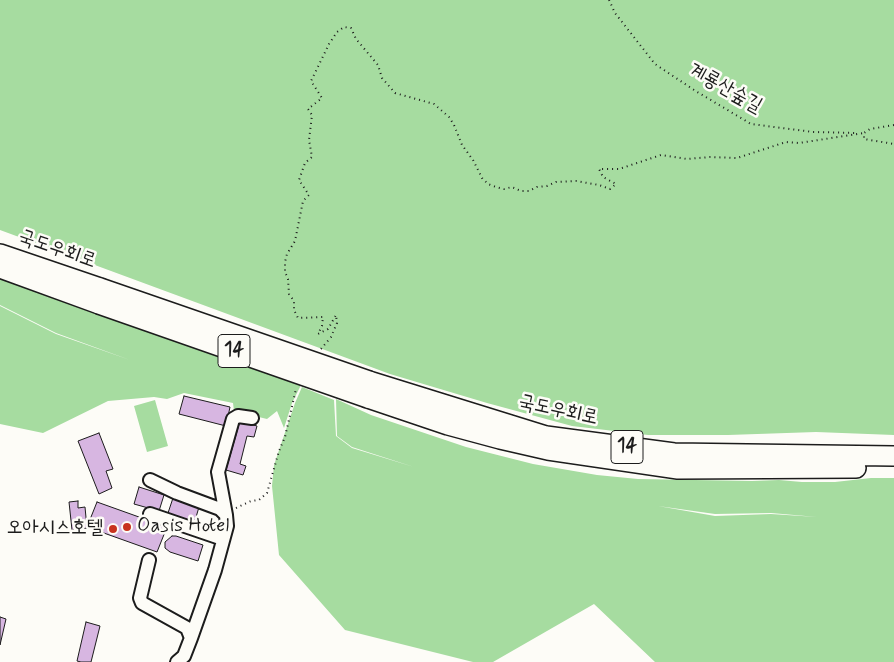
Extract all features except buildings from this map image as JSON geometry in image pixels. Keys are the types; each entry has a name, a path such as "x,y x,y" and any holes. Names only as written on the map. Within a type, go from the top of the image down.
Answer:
{"highway":[{"name":"국도우회로","path":"0,254 100,296"},
{"name":"국도우회로","path":"0,268 100,296"},
{"name":"14","path":"100,296 368,390"},
{"name":"국도우회로","path":"368,390 546,436 674,453 894,456"},
{"name":"국도우회로","path":"368,390 448,425 548,450 678,469 894,468"}],"street":[{"path":"177,662 184,656 191,638 215,570 227,526 218,472 233,419 238,416 252,418"},
{"path":"150,480 177,493 220,509 226,516"},
{"path":"150,514 223,539"},
{"path":"149,560 140,598 142,603 187,628 191,638"}],"path":[{"name":"계룡산숲길","path":"609,0 615,14 654,64 751,124 813,132 864,133"},
{"path":"226,516 234,509 251,501 259,500 267,493 285,437 303,367 331,337 337,323 336,315 328,329 318,334 322,326 323,317 298,318 294,310 294,301 288,294 285,262 295,240 304,201 308,195 299,180 305,162 312,157 309,140 312,115 308,109 322,98 311,81 329,44 337,32 344,27 351,28 362,48 371,55 378,65 382,78 394,93 434,104 449,117 462,145 474,160 482,178 496,188 529,191 556,182 576,181 610,189 616,184 603,177 599,169 619,169 660,155 687,159 710,157 737,158 786,142 799,143 864,133 877,127 894,125"},
{"path":"864,133 864,139 894,144"}],"green space":[{"path":"0,0 894,0 894,435 816,432 648,435 572,426 390,374 0,230"},
{"path":"0,279 301,385 292,403 284,428 277,411 267,419 234,411 233,403 184,393 167,399 154,397 108,401 43,433 0,424 0,306 56,334 130,360 56,333 0,305"},
{"path":"302,387 334,400 336,436 352,448 414,467 352,447 337,436 336,399 371,415 466,447 533,464 597,475 638,479 779,480 802,482 894,478 894,662 655,662 594,604 493,662 473,662 345,630 279,555 272,486 274,465","holes":["658,506 715,514 771,513 817,517 771,514 715,516"]},
{"path":"155,400 168,446 147,452 134,406"}],"place":[{"name":"Oasis Hotel","path":"127,527"},
{"name":"오아시스호텔","path":"113,529"}]}
